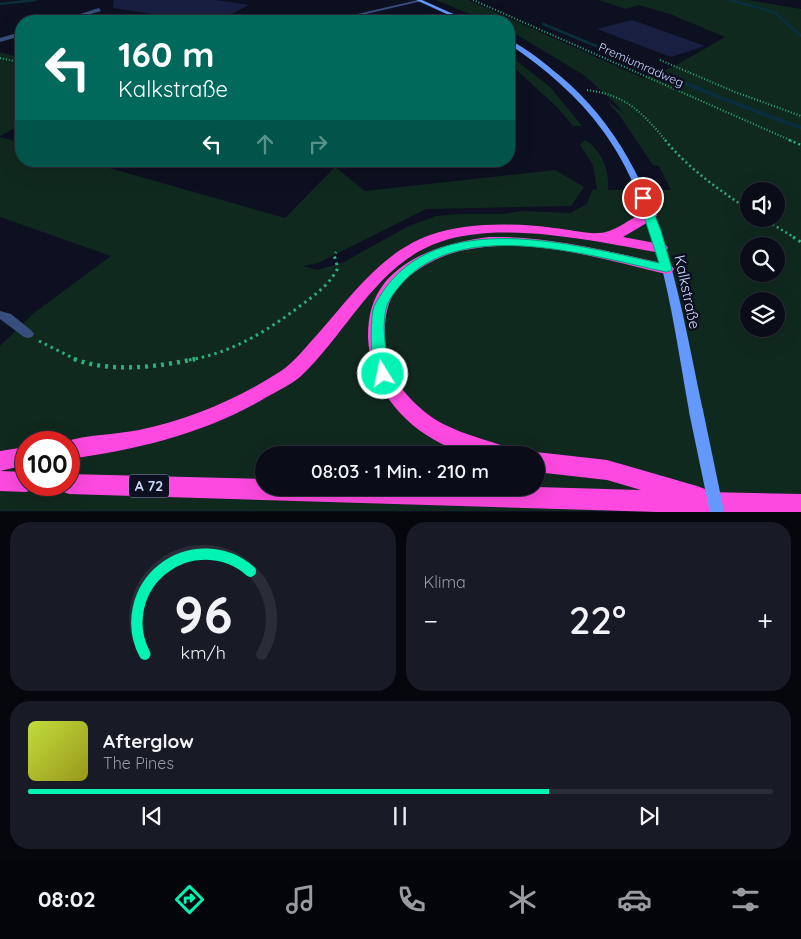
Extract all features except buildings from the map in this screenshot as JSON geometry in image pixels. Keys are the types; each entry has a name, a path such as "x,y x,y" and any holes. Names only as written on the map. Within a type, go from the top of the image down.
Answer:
{"highway":[{"path":"598,238 618,234 650,215"},
{"path":"80,448 149,437 195,423 250,398 293,372 387,267 400,257 434,238 460,232 508,229 598,238 661,248"},
{"path":"469,446 441,433 412,412 383,374 377,335 379,308 392,287 410,268 425,259 463,245 489,242 537,244 597,253 666,269"},
{"path":"0,461 15,458"},
{"path":"545,463 607,470 717,507"},
{"path":"0,481 15,482"},
{"name":"A 72","path":"80,484 717,507 801,505"}],"main road":[{"path":"419,0 453,15"},
{"name":"Kalkstraße","path":"515,46 553,73 577,95 599,120 629,165 650,215 661,248 717,507"}],"street":[{"path":"355,15 419,0"},
{"path":"82,15 99,10"},
{"path":"0,40 15,36"},
{"path":"0,315 28,334"}],"path":[{"name":"Premiumradweg","path":"473,0 507,15"},
{"name":"Premiumradweg","path":"515,19 801,145"},
{"path":"0,58 15,61"},
{"path":"660,60 735,92 801,116"},
{"path":"599,91 619,97 637,107 685,162 712,185 740,204"},
{"path":"777,227 801,242"},
{"path":"28,334 62,353 94,365 124,368 182,363 219,354 252,340 317,292 335,276 338,268 334,255 336,252"}],"green space":[{"path":"436,0 468,0 502,15 472,15"},
{"path":"599,0 748,0 801,9 801,511 0,511 0,346 34,313 111,256 0,217 0,137 15,141 15,167 106,167 285,218 335,167 365,191 555,170 584,187 571,206 426,209 318,263 303,266 317,270 342,263 407,227 436,216 504,214 522,211 570,213 587,204 592,190 597,189 593,165 580,145 585,140 596,149 603,161 608,175 608,190 671,190 659,166 653,165 620,116 606,100 623,113 617,105 584,75 515,34 515,21 643,78 675,66 725,37 670,14 639,5 625,9"},
{"path":"0,52 15,56 15,128 0,136"},
{"path":"515,60 550,87 582,126 573,126 558,108 515,69"}],"waterway":[{"path":"0,4 35,0"},
{"path":"730,0 774,12 801,36"},
{"path":"543,24 637,63"},
{"path":"634,62 801,128"}],"route":[{"path":"383,374 377,335 379,308 392,287 410,268 425,259 463,245 514,241 597,253 666,269 656,231 643,198"}]}
